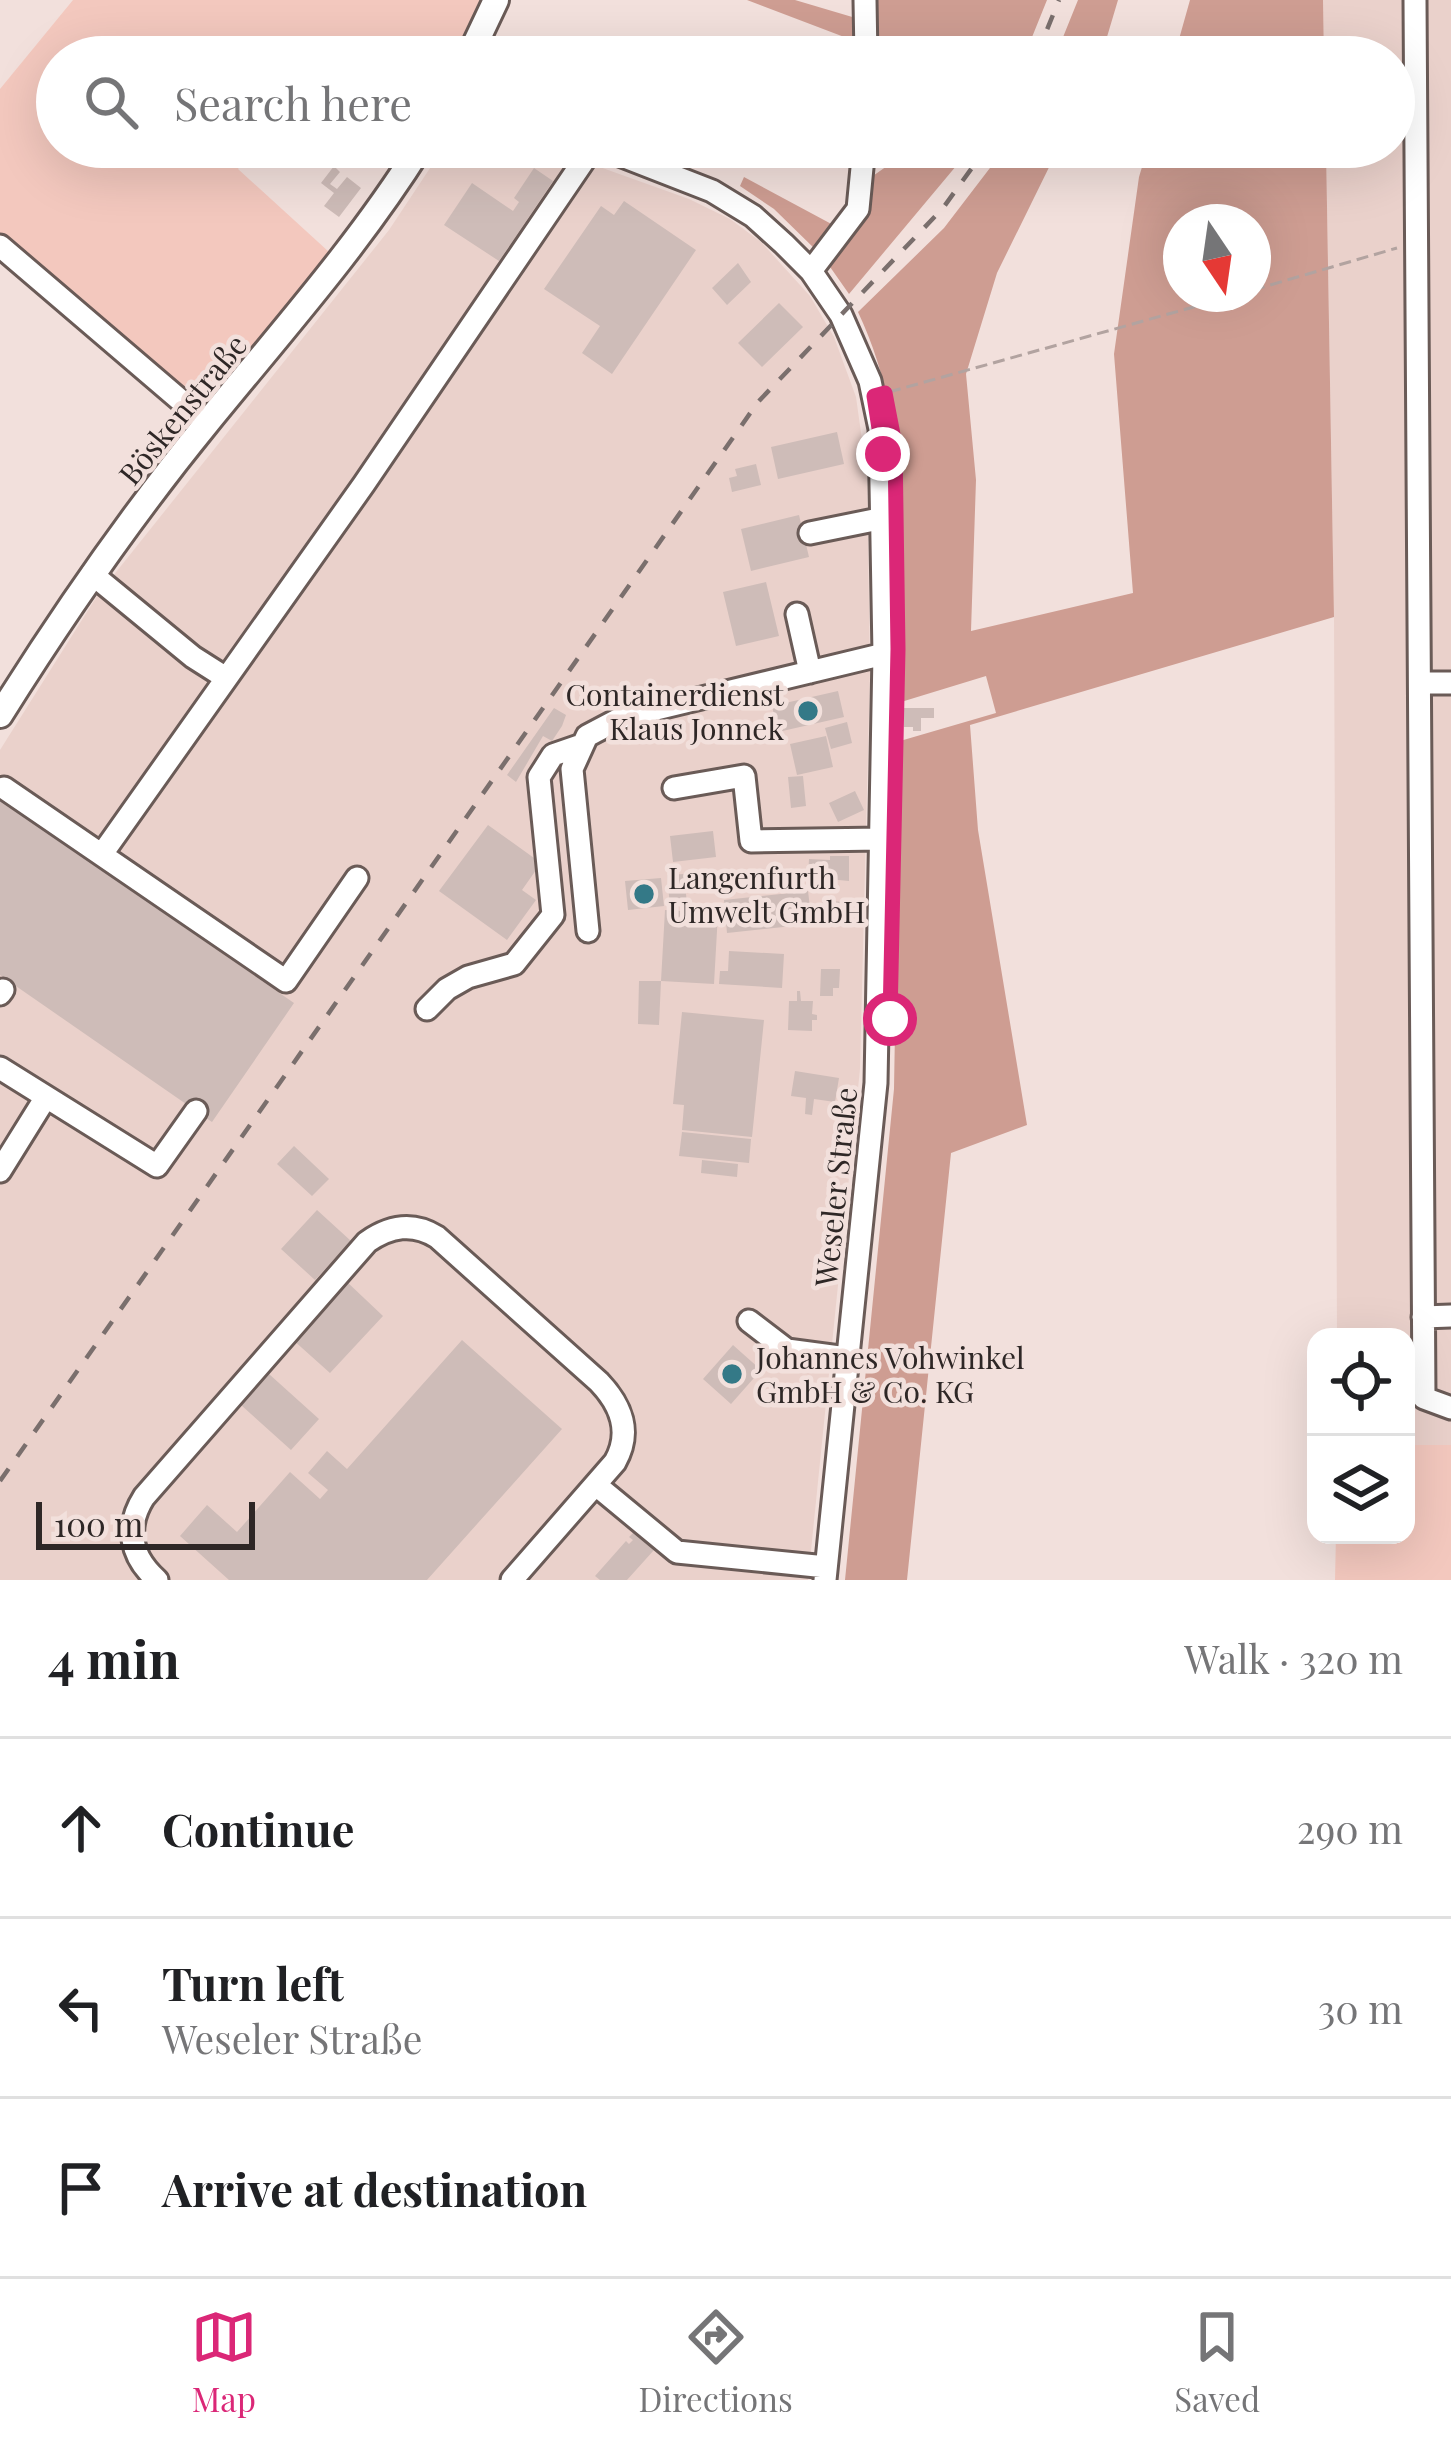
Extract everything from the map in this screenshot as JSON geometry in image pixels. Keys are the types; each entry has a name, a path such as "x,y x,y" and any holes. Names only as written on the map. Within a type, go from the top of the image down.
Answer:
{"main road":[{"path":"480,36 496,0"},
{"name":"Böskenstraße","path":"0,715 92,574 372,221 406,168"}],"street":[{"path":"865,0 866,36"},
{"path":"1415,0 1424,1398 1451,1408"},
{"path":"102,854 580,168"},
{"name":"Weseler Straße","path":"642,168 735,202 811,271 841,315 870,381 882,442 884,654 876,1083 826,1574"},
{"path":"811,271 858,209 863,168"},
{"path":"0,246 207,424"},
{"path":"810,532 884,518"},
{"path":"92,574 193,657 226,678"},
{"path":"797,614 810,672"},
{"path":"588,931 572,769 587,736 610,722 884,654"},
{"path":"1420,683 1451,683"},
{"path":"428,1010 447,989 468,977 514,964 553,915 539,777 553,754 579,746"},
{"path":"674,788 744,776 751,841 881,839"},
{"path":"4,788 282,986 357,878"},
{"path":"0,1068 157,1166 196,1111"},
{"path":"0,1171 46,1097"},
{"path":"157,1580 137,1556 132,1540 131,1524 144,1497 367,1242 396,1228 423,1228 436,1237 615,1399 624,1443 615,1462 512,1580"},
{"path":"1423,1317 1451,1316"},
{"path":"749,1321 787,1350 847,1358"},
{"path":"596,1485 677,1552 826,1574"}],"path":[{"path":"1271,285 1416,242"},
{"path":"884,391 1174,312"}],"shaded area":[{"path":"73,0 495,0 478,36 43,36"},
{"path":"747,0 795,0 859,19 860,36 842,36"},
{"path":"870,0 1047,0 1032,36 872,36"},
{"path":"1078,0 1118,0 1107,36 1063,36"},
{"path":"1190,0 1323,0 1324,36 1180,36"},
{"path":"1323,0 1451,0 1451,1445 1415,1445 1415,1328 1337,1328 1326,168 1415,168 1415,36 1324,36"},
{"path":"36,45 36,168 239,168 340,262 282,312 200,417 0,246 0,89"},
{"path":"430,168 603,168 689,199 730,219 761,242 810,296 834,337 856,397 867,476 870,672 860,1069 808,1580 0,1580 0,750 97,596 389,230"},
{"path":"884,168 954,168 849,294 828,264 870,178"},
{"path":"990,168 1049,168 997,273 966,374 976,480 971,631 1133,593 1114,354 1142,168 1326,168 1334,617 970,725 978,830 1027,1125 951,1153 907,1580 845,1580 894,1089 900,741 996,713 986,676 901,702 901,503 889,406 858,312 944,228"},
{"path":"744,177 837,227 817,251 774,209 740,186"},
{"path":"1415,1445 1451,1445 1451,1580 1335,1580 1336,1544 1415,1544"}],"building":[{"path":"336,168 340,172 330,184 337,189 347,177 361,188 339,217 324,206 334,193 321,183"},
{"path":"534,168 553,181 499,261 444,225 472,183 513,211 519,202 514,198"},
{"path":"624,201 696,250 612,374 582,353 600,326 544,289 601,206 614,215"},
{"path":"738,263 751,282 727,305 712,288"},
{"path":"779,303 803,327 762,367 738,343"},
{"path":"837,432 844,464 778,479 771,447"},
{"path":"756,464 761,485 732,492 729,478 737,476 735,469"},
{"path":"799,515 809,557 751,571 741,529"},
{"path":"766,582 779,636 736,646 723,592"},
{"name":"Containerdienst Klaus Jonnek","path":"838,691 844,717 778,732 772,706"},
{"path":"554,708 566,715 562,726 552,741 543,736 516,782 507,775"},
{"path":"904,708 934,708 934,718 921,718 921,731 913,731 913,727 904,727"},
{"path":"847,722 852,743 831,749 825,728"},
{"path":"826,736 833,767 797,775 790,744"},
{"path":"803,776 806,806 791,808 788,777"},
{"path":"855,791 864,810 838,822 829,803"},
{"path":"0,800 294,1003 212,1122 0,975"},
{"path":"488,825 541,863 522,890 536,900 507,940 439,891"},
{"path":"713,831 716,857 673,862 670,836"},
{"path":"830,856 849,856 849,881 808,877 809,859 830,860"},
{"path":"684,874 687,904 670,906 667,875"},
{"name":"Langenfurth Umwelt GmbH","path":"661,878 664,906 628,910 625,881"},
{"path":"808,891 812,924 727,933 724,900"},
{"path":"822,901 848,902 848,918 822,918"},
{"path":"665,910 718,913 714,984 661,981"},
{"path":"729,951 784,954 782,988 719,984 720,971 728,971"},
{"path":"821,969 840,969 839,988 833,988 833,996 820,996"},
{"path":"639,981 661,981 659,1025 638,1024"},
{"path":"797,991 801,1001 813,1001 812,1014 817,1020 812,1020 812,1031 788,1030 789,1001 797,1001"},
{"path":"682,1012 764,1020 752,1137 682,1130 684,1105 673,1104"},
{"path":"795,1071 839,1078 835,1102 814,1099 812,1115 805,1114 806,1098 791,1096"},
{"path":"682,1132 751,1139 749,1163 679,1156"},
{"path":"294,1146 329,1179 312,1196 277,1164"},
{"path":"702,1160 738,1164 737,1177 701,1173"},
{"path":"317,1210 351,1241 315,1280 281,1249"},
{"path":"346,1281 383,1316 330,1373 292,1339"},
{"path":"462,1340 562,1429 427,1580 229,1580 180,1536 207,1505 237,1532 290,1472 320,1499 328,1490 308,1473 327,1451 347,1469"},
{"name":"Johannes Vohwinkel GmbH & Co. KG","path":"733,1345 761,1370 731,1404 703,1379"},
{"path":"269,1374 319,1419 291,1450 241,1405"},
{"path":"634,1532 654,1550 627,1580 600,1580 595,1576 626,1541 633,1540 629,1537"}],"railway":[{"path":"1044,36 1059,0"},
{"path":"0,1481 758,402 943,208 972,168"}],"place":[{"name":"Containerdienst Klaus Jonnek","path":"808,711"},
{"name":"Langenfurth Umwelt GmbH","path":"644,894"},
{"name":"Johannes Vohwinkel GmbH & Co. KG","path":"732,1374"}],"route":[{"path":"883,454 874,396 885,393 895,445 897,499 890,1019"}]}
